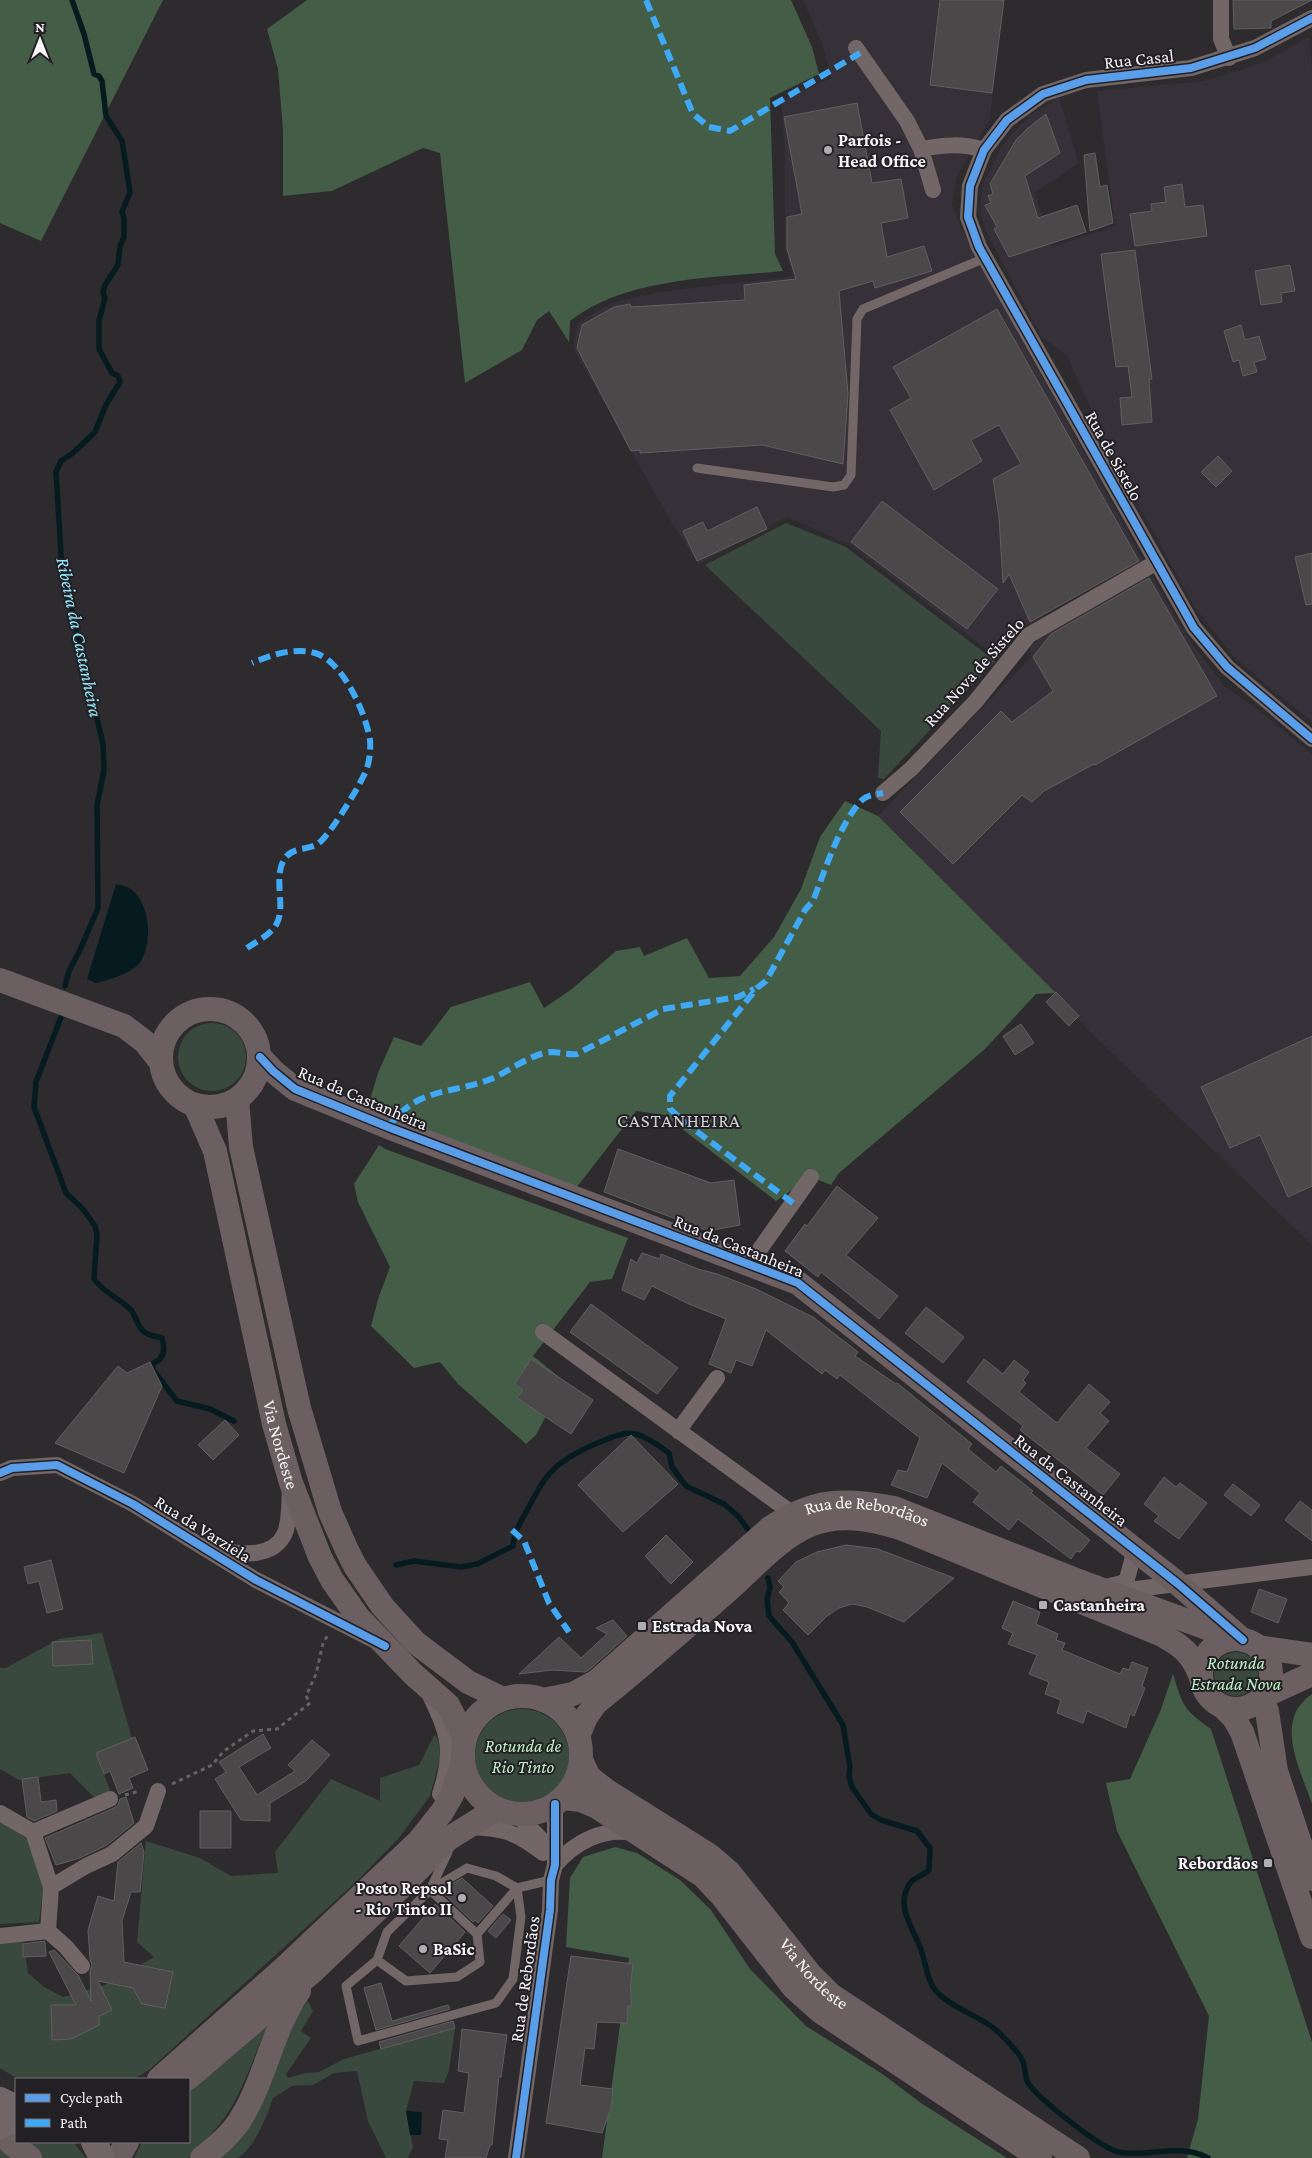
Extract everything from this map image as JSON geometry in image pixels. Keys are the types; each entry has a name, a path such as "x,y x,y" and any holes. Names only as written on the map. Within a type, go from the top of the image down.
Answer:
{"main road":[{"path":"0,980 124,1026 145,1042 160,1061"},
{"path":"204,1008 221,1010 236,1016 249,1027 257,1041 260,1057 258,1071 252,1084 240,1097 217,1106 195,1105 182,1099 171,1089 163,1076 160,1061 161,1046 167,1032 176,1021 188,1013 204,1008"},
{"path":"124,1026 150,1026 176,1021"},
{"name":"Rua da Castanheira","path":"260,1057 273,1071 295,1089 388,1127 750,1263 798,1283 1177,1583 1245,1642"},
{"name":"Rua da Castanheira","path":"240,1097 268,1089 295,1089"},
{"name":"Via Nordeste","path":"240,1097 241,1147 299,1408 330,1512 355,1566 383,1607 416,1643 468,1682 503,1699"},
{"name":"Via Nordeste","path":"195,1105 215,1151 274,1424 291,1483 320,1557 332,1580 358,1617 385,1646 448,1706 463,1750"},
{"name":"Rua de Rebordãos","path":"543,1700 573,1694 597,1681 770,1528 793,1514 814,1506 836,1501 864,1502 894,1508 1106,1591 1245,1642 1312,1655"},
{"name":"Rua de Rebordãos","path":"578,1736 586,1717 596,1703 783,1541 810,1525 833,1518 858,1518 900,1528 1162,1635 1179,1644 1195,1661 1200,1675"},
{"path":"1312,1879 1276,1772 1263,1697 1269,1687 1271,1672 1267,1658 1245,1642 1221,1642 1210,1650 1203,1662 1200,1675 1201,1683 1207,1695 1234,1718 1242,1732 1312,1937"},
{"path":"1223,1707 1243,1708 1312,1674"},
{"path":"160,2078 282,1970 418,1840 442,1812 452,1795 463,1750 483,1710 503,1699 526,1696 543,1700 566,1716 578,1736 581,1760 575,1781 559,1801 537,1813 508,1812 460,1830 311,1973 188,2078"},
{"path":"463,1750 470,1784 478,1795 508,1812"},
{"name":"Via Nordeste","path":"581,1760 589,1777 607,1791 709,1855 729,1872 810,1974 831,1995 1078,2158"},
{"name":"Via Nordeste","path":"559,1801 581,1800 597,1807 703,1876 722,1896 794,1988 821,2012 1040,2158"},
{"path":"202,2158 213,2150 238,2123 256,2088 280,2024 311,1973"},
{"path":"0,2100 15,2108"},
{"path":"19,2143 30,2158"},
{"path":"94,2143 102,2158"},
{"path":"118,2158 126,2143"}],"street":[{"path":"1222,0 1221,39 1228,58"},
{"name":"Rua Casal","path":"984,150 1007,120 1043,94 1086,80 1191,68 1228,58 1255,48 1312,18"},
{"path":"856,48 908,121 921,148 933,190"},
{"path":"921,148 946,144 968,145 984,150"},
{"name":"Rua de Sistelo","path":"984,150 970,186 968,217 985,258 1194,628 1227,667 1312,739"},
{"name":"Rua Nova de Sistelo","path":"883,793 911,769 976,701 1029,636 1157,562"},
{"path":"750,1263 811,1177"},
{"path":"543,1332 793,1514"},
{"path":"678,1431 717,1378"},
{"name":"Rua da Varziela","path":"0,1474 12,1468 57,1465 134,1504 256,1580 385,1646"},
{"name":"Rua da Varziela","path":"206,1549 253,1554 262,1552 277,1544 285,1533 291,1483"},
{"path":"1106,1591 1127,1579 1135,1550"},
{"path":"1106,1591 1312,1567"},
{"path":"401,1856 438,1798 449,1766 449,1746 444,1728 425,1685"},
{"path":"51,1887 86,1866 112,1854 146,1826 158,1791"},
{"path":"33,1832 110,1799"},
{"name":"Rua de Rebordãos","path":"516,2158 550,1910 559,1801"},
{"path":"0,1812 33,1832 51,1887 48,1931"},
{"name":"Rua de Rebordãos","path":"508,1812 540,1838 543,1853 553,1873"},
{"path":"460,1830 495,1828 517,1835 543,1853"},
{"path":"553,1873 568,1851 589,1838 611,1832 626,1831 639,1834"},
{"path":"0,1936 48,1931 66,1947 82,1966"}],"lane":[{"path":"697,468 833,488 844,485 851,475 857,319 863,309 985,258"},
{"path":"430,1890 446,1854 460,1830"},
{"path":"467,1868 496,1876 517,1888 521,1917 513,1979 496,2003 358,2041 346,1986 378,1960 387,1932 430,1890 467,1868"},
{"path":"477,1934 517,1888 553,1873"},
{"path":"378,1960 406,1982 457,1977 480,1962 477,1934 430,1890"}],"path":[{"path":"110,1799 136,1791 158,1791 212,1765 224,1751 253,1731 277,1729 310,1703 306,1696 316,1674 322,1644 337,1621"}],"shaded area":[{"path":"803,0 1004,0 990,119 957,176 952,204 961,228 1144,562 1094,586 1026,625 998,658 849,544 787,517 698,564 670,520 573,348 578,323 611,303 659,292 793,276 785,249 785,153 781,100 831,78 822,43"},
{"path":"1309,37 1312,69 1312,721 1234,657 1195,608 1115,462 1066,354 1042,338 987,233 980,214 982,186 1002,145 1029,116 1059,98 1079,163 1034,193 1053,247 1115,226 1097,91 1204,81 1262,63"},
{"path":"1150,573 1188,638 1224,686 1259,710 1312,754 1312,1245 1089,1031 1056,993 878,816 1031,657 1029,646 1050,630"}],"green space":[{"path":"0,0 163,0 41,241 0,223"},
{"path":"307,0 791,0 812,47 819,74 770,98 775,254 783,271 672,282 617,296 592,307 570,321 569,342 549,311 537,320 522,350 465,383 440,153 423,148 332,191 283,196 283,130 278,69 267,29"},
{"path":"786,523 846,547 995,661 884,779 878,778 881,731 705,565"},
{"path":"845,801 878,816 1056,993 1036,994 985,1049 839,1173 831,1185 811,1177 776,1201 664,1115 636,1111 576,1188 368,1106 378,1073 394,1037 421,1046 451,1007 530,982 544,1008 572,989 616,951 640,947 644,956 687,938 709,978 740,976 774,937 801,889 820,837"},
{"path":"212,1023 225,1026 236,1033 243,1044 246,1057 243,1070 236,1081 225,1088 212,1091 199,1088 188,1081 181,1070 178,1057 181,1044 188,1033 199,1026"},
{"path":"379,1145 385,1149 628,1238 612,1279 590,1282 533,1356 564,1381 536,1435 526,1444 458,1384 440,1362 414,1368 371,1326 379,1296 390,1267 358,1202 354,1184"},
{"path":"102,1633 132,1739 96,1753 110,1790 96,1799 70,1773 19,1780 0,1769 0,1668 6,1668 59,1639"},
{"name":"Rotunda Estrada Nova","path":"1232,1652 1240,1652 1252,1658 1258,1674 1252,1690 1240,1696 1232,1696 1220,1690 1214,1678 1214,1670 1220,1658"},
{"path":"1173,1674 1185,1706 1211,1729 1312,2042 1312,2158 1187,2158 1198,2119 1209,2016 1117,1831 1106,1783 1130,1779 1160,1712"},
{"path":"1312,1694 1312,1804 1296,1760 1292,1731 1294,1717 1300,1705"},
{"name":"Rotunda de Rio Tinto","path":"522,1709 540,1713 555,1723 565,1738 569,1756 565,1774 555,1789 540,1799 522,1803 504,1799 489,1789 479,1774 475,1756 479,1738 489,1723 504,1713"},
{"path":"435,1734 439,1742 440,1759 430,1796 398,1839 357,1881 149,2070 136,2078 16,2078 0,2068 0,1942 23,1940 28,1973 44,1987 63,1997 105,1985 154,1957 137,1942 146,1841 200,1858 231,1876 278,1873 275,1852 331,1779 380,1801 380,1778 419,1765"},
{"path":"0,1821 28,1839 43,1889 39,1922 0,1924"},
{"path":"615,1847 637,1853 680,1880 711,1910 750,1969 806,2026 881,2073 921,2103 1007,2158 602,2158 629,1958 566,1947 570,1878 583,1857"},
{"path":"308,2001 313,2011 301,2031 311,2038 286,2074 288,2078 305,2073 319,2072 344,2059 455,2028 449,2071 444,2083 414,2081 406,2111 413,2147 408,2158 386,2158 368,2121 357,2071 334,2073 313,2085 292,2086 273,2098 259,2132 242,2155 236,2158 212,2158 297,2015"},
{"path":"268,2025 232,2107 198,2149 188,2158 134,2158 142,2143 190,2143 190,2089 206,2072"},
{"path":"15,2142 74,2143 86,2158 0,2158 0,2144"}],"water":[{"path":"116,884 131,889 142,904 148,923 147,943 141,961 133,969 96,983 87,979"},
{"path":"406,2111 422,2112 421,2135 410,2135"}],"building":[{"path":"940,0 1004,0 992,93 930,85"},
{"path":"1233,0 1312,0 1271,21 1271,28 1234,29"},
{"path":"857,103 872,183 901,179 908,218 881,223 887,257 924,246 932,271 875,288 873,281 839,291 848,394 843,464 762,445 640,453 640,450 631,451 577,348 582,325 614,307 630,304 631,307 745,300 744,285 796,279 787,249 787,217 802,214 784,117"},
{"path":"1046,114 1060,153 1025,176 1038,218 1077,205 1086,232 1009,257 994,229 997,227 985,205 991,203 988,196 993,194 990,184 1016,140"},
{"path":"1095,153 1100,187 1107,185 1113,223 1090,231 1084,155"},
{"path":"1182,184 1185,207 1203,205 1207,236 1135,246 1130,214 1152,211 1151,204 1166,202 1164,187"},
{"path":"1135,250 1152,379 1149,379 1152,422 1122,425 1120,398 1132,397 1128,366 1116,367 1101,254"},
{"path":"1290,265 1295,291 1281,293 1282,302 1261,305 1255,271"},
{"path":"997,309 1139,561 1030,622 1009,574 1003,583 999,517 993,479 1021,464 999,425 971,440 982,461 934,490 890,410 911,398 893,367"},
{"path":"1241,325 1245,340 1259,336 1266,359 1254,362 1257,372 1243,376 1239,360 1233,362 1224,331"},
{"path":"1218,456 1232,471 1216,487 1201,472"},
{"path":"882,501 998,589 967,629 851,542"},
{"path":"757,507 767,529 697,561 683,531 703,522 707,531"},
{"path":"1312,553 1312,604 1306,605 1295,557"},
{"path":"1149,578 1217,696 1095,765 1044,791 1032,802 1022,795 953,864 900,812 1001,711 1012,722 1053,691 1033,657 1051,634"},
{"path":"1056,992 1079,1016 1069,1026 1046,1002"},
{"path":"1021,1024 1034,1043 1015,1055 1003,1036"},
{"path":"1312,1036 1312,1186 1288,1197 1260,1135 1230,1148 1201,1087"},
{"path":"618,1149 711,1183 734,1180 740,1225 708,1231 604,1192"},
{"path":"837,1186 878,1218 846,1255 898,1296 879,1319 821,1272 818,1277 785,1251 805,1224 807,1226"},
{"path":"642,1253 660,1259 661,1254 698,1269 717,1274 756,1289 813,1317 858,1352 855,1356 897,1383 972,1444 968,1449 996,1472 1001,1466 1033,1491 1031,1493 1090,1540 1080,1552 1076,1551 1071,1559 1018,1519 1009,1530 973,1502 980,1493 942,1463 927,1498 891,1485 898,1470 907,1472 920,1438 840,1375 837,1379 825,1370 822,1374 766,1330 752,1366 736,1360 731,1373 709,1364 726,1319 652,1286 644,1300 622,1290 631,1259 637,1263"},
{"path":"591,1304 678,1368 657,1394 570,1332"},
{"path":"926,1307 964,1337 943,1363 905,1333"},
{"path":"531,1359 593,1400 571,1434 517,1398 523,1390 515,1384"},
{"path":"984,1359 1003,1374 1014,1360 1029,1372 1023,1380 1026,1383 1019,1392 1057,1423 1089,1384 1110,1402 1100,1413 1109,1421 1086,1448 1120,1474 1103,1495 1020,1430 1023,1426 967,1382"},
{"path":"150,1362 162,1386 124,1473 55,1443 118,1366 127,1373"},
{"path":"225,1420 239,1435 213,1460 198,1445"},
{"path":"631,1435 678,1484 623,1532 578,1485"},
{"path":"1164,1477 1176,1487 1180,1483 1207,1503 1179,1539 1154,1521 1159,1516 1144,1504"},
{"path":"1233,1484 1260,1505 1251,1516 1224,1495"},
{"path":"1300,1501 1312,1510 1312,1541 1285,1520"},
{"path":"666,1535 693,1562 671,1584 645,1556"},
{"path":"846,1545 878,1549 954,1578 904,1622 867,1607 852,1604 839,1608 827,1616 808,1635 783,1610 789,1603 779,1592 784,1587 778,1581 796,1562 817,1552"},
{"path":"51,1560 63,1609 47,1613 39,1581 28,1584 24,1567"},
{"path":"1259,1589 1287,1599 1278,1623 1251,1612"},
{"path":"1013,1601 1040,1612 1036,1624 1058,1634 1056,1640 1065,1643 1062,1650 1120,1674 1123,1668 1129,1670 1132,1662 1148,1668 1142,1686 1145,1688 1134,1716 1130,1714 1126,1728 1087,1711 1083,1723 1057,1713 1061,1700 1045,1694 1049,1682 1029,1674 1037,1655 1008,1644 1013,1633 1002,1628"},
{"path":"613,1620 627,1636 589,1670 585,1672 552,1670 519,1674 559,1637 581,1658 607,1634 596,1628"},
{"path":"91,1640 93,1664 53,1666 52,1642"},
{"path":"263,1734 271,1748 239,1767 257,1795 295,1771 288,1765 312,1740 330,1755 306,1781 270,1803 270,1821 241,1820 215,1779 226,1772 219,1762"},
{"path":"135,1737 148,1770 129,1778 133,1788 119,1794 110,1771 104,1774 96,1753"},
{"path":"38,1777 41,1802 56,1800 57,1811 34,1821 27,1817 22,1779"},
{"path":"126,1797 134,1823 107,1845 80,1858 56,1865 45,1838 114,1808 118,1805 120,1799"},
{"path":"200,1811 231,1811 231,1848 200,1848"},
{"path":"141,1843 144,1852 140,1892 131,1892 122,1921 124,1962 173,1972 165,2008 142,2004 133,1988 98,1981 112,2010 99,2016 99,2025 71,2039 52,2040 51,2005 76,2005 49,1952 54,1950 78,1975 91,2001 90,1972 92,1965 88,1930 98,1896 114,1901 118,1862"},
{"path":"462,1878 493,1906 478,1923 475,1920 473,1922 444,1894 452,1884"},
{"path":"435,1904 465,1932 430,1973 399,1946"},
{"path":"503,1914 511,1920 496,1938 488,1931"},
{"path":"45,1941 46,1956 23,1957 23,1944"},
{"path":"571,1956 633,1964 630,1989 631,2006 628,2006 627,2023 597,2022 594,2049 585,2048 580,2085 613,2089 611,2108 602,2133 546,2123"},
{"path":"381,1983 392,2021 448,2005 450,2009 376,2030 364,1988"},
{"path":"453,2021 455,2028 381,2049 379,2042"},
{"path":"462,2029 507,2035 501,2077 499,2077 492,2145 490,2145 486,2158 445,2158 448,2140 439,2139 443,2110 464,2113 469,2073 458,2071"}],"waterway":[{"name":"Ribeira da Castanheira","path":"65,986 69,971 98,908 97,805 104,770 103,744 62,570 56,472 61,461 73,453 95,432 106,405 120,382 118,376 112,373 99,349 99,321 105,298 103,292 105,285 118,265 120,246 124,237 122,212 130,192 122,141 106,116 102,81 99,76 94,74 84,34 72,0"},
{"name":"Ribeira da Castanheira","path":"61,1017 36,1082 34,1107 66,1193 83,1209 95,1226 97,1234 94,1279 102,1288 131,1310 143,1331 149,1335 162,1338 163,1353 160,1359 153,1363 153,1370 177,1401 210,1409 234,1421"},
{"name":"Ribeira da Castanheira","path":"396,1565 414,1561 461,1567 477,1564 513,1546 515,1534 539,1489 545,1479 559,1464 595,1444 628,1433 644,1437 669,1453 672,1467 686,1486 724,1504 739,1517 749,1531"},
{"name":"Ribeira da Castanheira","path":"768,1578 770,1587 767,1599 769,1616 792,1642 843,1725 852,1787 871,1814 881,1820 917,1831 930,1848 929,1870 910,1883 906,1891 904,1908 920,1947 933,1987 946,2000 999,2032 1023,2061 1028,2083 1034,2091 1070,2122 1097,2141 1118,2152 1186,2151 1208,2158"}],"marked path":[{"path":"646,0 693,114 709,127 730,131 860,53"},
{"path":"247,948 270,932 279,918 279,883 281,866 285,858 291,852 316,845 327,834 360,783 368,764 370,749 368,729 352,690 335,666 325,658 307,651 291,651 252,663"},
{"path":"793,1203 688,1125 670,1109 670,1096 757,988 766,981 805,910 813,901 833,848 854,810 864,798 883,793"},
{"path":"388,1127 409,1106 426,1097 491,1079 528,1059 544,1053 577,1054 663,1009 738,997 754,989"},
{"path":"512,1530 524,1541 549,1603 569,1632"}],"cycle path":[{"path":"1312,18 1255,48 1191,68 1086,80 1043,94 1007,120 984,150 970,186 968,217 979,247 1194,628 1227,667 1312,739"},
{"path":"260,1057 273,1071 295,1089 388,1127 798,1283 1177,1583 1243,1640"},
{"path":"0,1473 12,1468 57,1465 133,1504 256,1580 385,1646"},
{"path":"516,2158 550,1910 551,1880 555,1865 555,1804"}],"place":[{"name":"Parfois - Head Office","path":"828,150"},
{"name":"Castanheira","path":"1043,1605"},
{"name":"Estrada Nova","path":"642,1626"},
{"name":"Rebordãos","path":"1268,1863"},
{"name":"Posto Repsol - Rio Tinto II","path":"462,1898"},
{"name":"BaSic","path":"423,1949"}],"district":[{"name":"CASTANHEIRA","path":"679,1120"}]}
